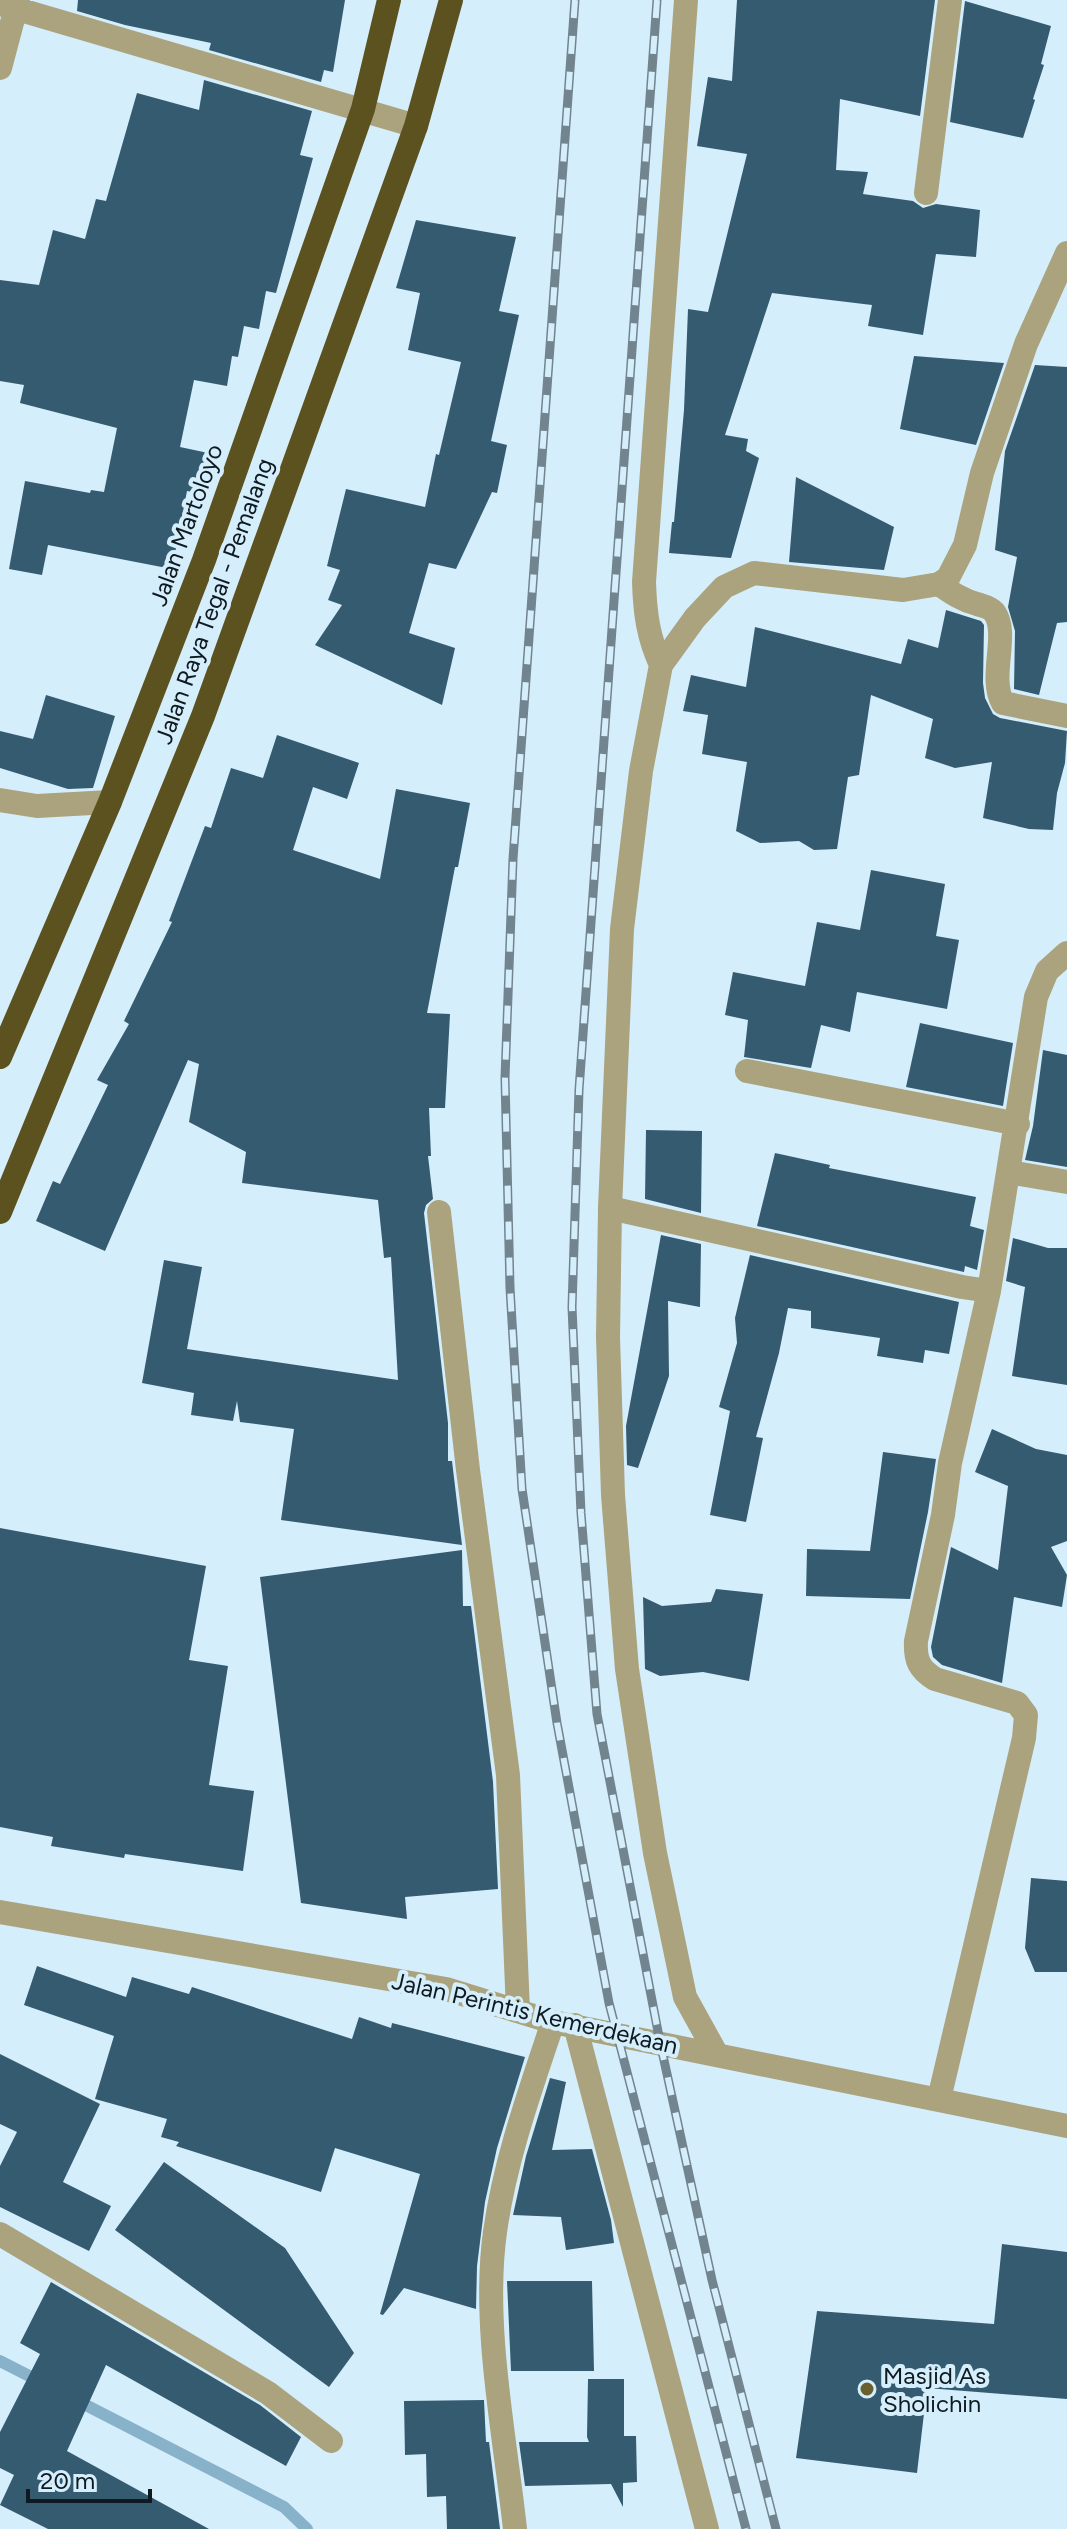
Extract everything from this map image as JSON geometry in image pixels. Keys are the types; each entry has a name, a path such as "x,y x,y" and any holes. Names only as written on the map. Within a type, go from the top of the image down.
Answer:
{"highway":[{"name":"Jalan Martoloyo","path":"0,1057 110,802 204,560 363,109 389,0"},
{"name":"Jalan Raya Tegal - Pemalang","path":"0,1212 203,716 416,126 451,0"}],"street":[{"path":"661,665 650,643 645,617 644,582 686,0"},
{"path":"926,193 950,0"},
{"path":"0,68 11,4 416,126"},
{"path":"716,2053 685,1997 655,1853 627,1669 612,1448 608,1337 610,1208 622,929 641,771 661,665 695,618 724,587 754,573 903,590 939,584 948,578 965,545 982,473 1026,344 1067,253"},
{"path":"939,584 962,600 987,607 994,613 999,626 997,692 1003,703 1067,716"},
{"path":"0,800 37,806 110,802"},
{"path":"939,2099 1020,1753 1026,1715 1017,1703 935,1679 923,1672 915,1655 943,1515 950,1463 989,1291 1036,997 1047,971 1067,953"},
{"path":"747,1071 1018,1124"},
{"path":"1009,1172 1067,1182"},
{"path":"610,1208 989,1291"},
{"path":"439,1212 468,1470 508,1775 518,2010"},
{"name":"Jalan Perintis Kemerdekaan","path":"0,1912 446,1989 564,2024 1067,2126"},
{"path":"515,2529 491,2311 495,2234 510,2154 564,2024"},
{"path":"564,2024 707,2529"},
{"path":"0,2234 268,2393 331,2441"}],"building":[{"path":"78,0 345,0 333,72 324,70 321,82 209,50 211,43 125,25 77,11"},
{"path":"737,0 935,0 920,116 840,99 836,170 868,172 863,194 913,201 923,208 936,204 980,210 976,257 936,254 923,335 868,326 872,305 772,293 725,435 748,439 746,451 759,458 731,558 669,553 684,410 688,309 708,312 747,154 697,146 708,77 732,81"},
{"path":"965,1 1051,26 1041,64 1044,65 1023,138 950,122"},
{"path":"204,80 312,111 300,155 313,158 276,293 266,291 259,329 244,326 238,357 232,356 227,386 194,380 180,447 213,454 204,494 187,491 172,569 48,545 42,575 9,569 25,481 90,493 91,490 104,492 117,428 20,403 24,385 0,381 0,280 39,285 53,230 85,239 96,199 106,201 137,93 199,110"},
{"path":"416,220 516,237 499,311 519,315 491,441 507,445 497,493 492,492 456,569 429,563 409,633 455,648 442,705 315,645 342,605 328,600 340,570 327,566 346,489 425,507 436,454 439,455 461,362 408,350 420,293 396,288"},
{"path":"914,356 1004,363 976,445 900,429"},
{"path":"1035,365 1067,367 1067,622 1057,623 1039,695 1014,689 1015,631 1008,607 1017,557 995,550 1005,451"},
{"path":"796,477 894,527 884,570 789,562"},
{"path":"946,610 981,621 984,625 983,683 985,698 993,714 1067,731 1065,763 1057,793 1053,830 1029,829 983,818 992,762 955,768 925,758 933,719 871,695 859,775 848,777 837,849 814,850 799,841 760,843 736,831 747,762 702,754 708,715 683,711 691,675 746,687 755,627 901,664 908,639 938,648"},
{"path":"46,695 115,716 93,788 68,789 0,768 0,731 33,739"},
{"path":"277,735 359,763 347,799 313,787 293,850 380,879 396,789 470,803 427,1013 450,1014 445,1108 429,1108 431,1156 428,1156 433,1199 426,1205 424,1213 448,1423 448,1461 452,1461 462,1545 281,1520 294,1429 240,1422 237,1401 233,1421 191,1415 194,1393 142,1383 164,1260 202,1267 187,1349 398,1380 391,1257 384,1258 378,1200 242,1183 246,1152 189,1122 199,1064 188,1060 105,1251 36,1221 53,1181 60,1184 108,1085 97,1080 129,1024 124,1021 172,922 169,921 205,826 211,828 231,768 263,778"},
{"path":"871,870 945,884 936,936 959,940 947,1009 857,992 850,1032 821,1025 811,1068 744,1057 748,1020 725,1015 733,972 805,986 817,922 860,930"},
{"path":"920,1023 1013,1043 1003,1106 906,1087"},
{"path":"1043,1050 1067,1055 1067,1167 1025,1160 1033,1126"},
{"path":"646,1130 702,1131 701,1213 645,1199"},
{"path":"775,1153 830,1165 829,1168 976,1197 970,1226 984,1230 977,1270 965,1266 964,1272 757,1226"},
{"path":"661,1235 701,1244 700,1307 668,1301 669,1376 638,1468 627,1465 626,1426"},
{"path":"1013,1238 1048,1248 1067,1248 1067,1385 1012,1376 1025,1287 1006,1281"},
{"path":"750,1255 959,1302 949,1354 925,1350 923,1363 877,1356 880,1338 811,1328 811,1311 788,1308 756,1437 763,1438 746,1522 710,1515 730,1411 719,1407 737,1343 735,1318"},
{"path":"992,1429 1036,1449 1067,1455 1067,1541 1051,1547 1067,1575 1062,1607 1014,1597 1002,1683 942,1665 933,1657 931,1647 951,1547 998,1570 1008,1486 975,1472"},
{"path":"883,1452 936,1459 910,1599 806,1596 807,1549 870,1551"},
{"path":"0,1528 206,1566 189,1660 228,1666 209,1785 254,1791 243,1871 125,1854 124,1858 51,1846 53,1837 0,1827"},
{"path":"462,1550 463,1606 471,1606 493,1782 498,1889 405,1897 407,1919 301,1903 260,1577"},
{"path":"716,1589 763,1594 749,1681 703,1672 660,1676 645,1669 643,1597 662,1606 711,1602"},
{"path":"1031,1878 1067,1881 1067,1972 1035,1972 1025,1948"},
{"path":"37,1966 126,1997 132,1977 189,1994 192,1987 352,2039 359,2017 391,2028 392,2023 525,2057 497,2148 485,2202 477,2266 476,2309 404,2288 383,2315 380,2314 420,2174 335,2148 321,2192 176,2146 179,2142 161,2137 167,2119 95,2099 114,2036 24,2005"},
{"path":"0,2054 100,2104 63,2182 111,2206 89,2251 0,2207 0,2166 17,2132 0,2124"},
{"path":"550,2078 566,2082 552,2150 592,2149 614,2243 566,2250 561,2217 513,2215 526,2156"},
{"path":"164,2162 285,2248 354,2353 329,2387 115,2230"},
{"path":"1002,2244 1067,2252 1067,2399 927,2388 917,2473 796,2458 817,2311 994,2324"},
{"path":"507,2281 592,2281 594,2371 511,2371"},
{"path":"51,2282 260,2405 301,2437 286,2466 106,2365 67,2451 209,2529 48,2529 0,2505 14,2475 0,2468 0,2432 40,2354 20,2343"},
{"path":"588,2379 624,2379 624,2436 636,2436 637,2482 623,2483 623,2507 611,2484 525,2486 519,2442 589,2442"},
{"path":"484,2400 486,2442 489,2442 500,2529 447,2529 446,2496 427,2497 426,2454 405,2455 404,2401"}],"waterway":[{"path":"0,2361 43,2383"},
{"path":"74,2399 284,2507 307,2529"}],"railway":[{"path":"575,0 513,859 505,1078 510,1288 522,1489 557,1723 609,2003 746,2529"},
{"path":"657,0 579,1090 572,1307 581,1513 597,1714 660,2042 712,2280 776,2529"}],"place":[{"name":"Masjid As Sholichin","path":"867,2389"}]}
